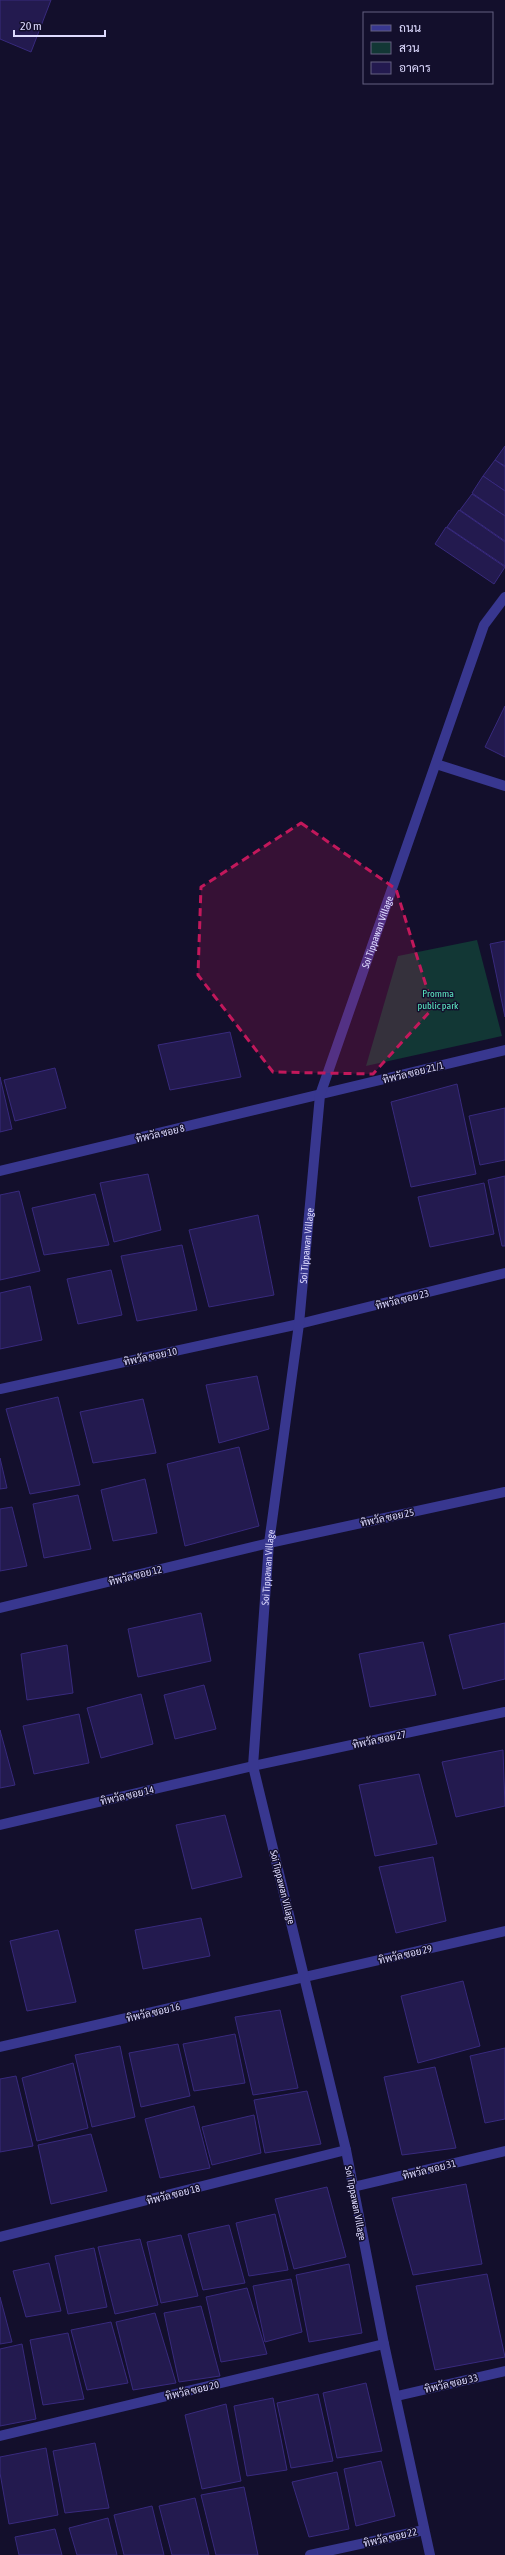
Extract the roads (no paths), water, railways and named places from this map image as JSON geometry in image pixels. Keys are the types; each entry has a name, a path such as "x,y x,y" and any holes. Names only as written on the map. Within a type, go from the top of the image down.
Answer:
{"street":[{"name":"Soi Tippawan Village","path":"430,2555 397,2396 384,2344 346,2150 324,2066 306,1976 253,1766 269,1543 299,1324 320,1095 484,625 505,597"},
{"path":"436,764 505,786"},
{"name":"ทิพวัล ซอย 21/1","path":"320,1095 505,1050"},
{"name":"ทิพวัล ซอย 8","path":"0,1171 320,1095"},
{"name":"ทิพวัล ซอย 23","path":"299,1324 505,1273"},
{"name":"ทิพวัล ซอย 10","path":"0,1389 299,1324"},
{"name":"ทิพวัล ซอย 25","path":"269,1543 505,1492"},
{"name":"ทิพวัล ซอย 12","path":"0,1608 269,1543"},
{"name":"ทิพวัล ซอย 27","path":"253,1766 505,1712"},
{"name":"ทิพวัล ซอย 14","path":"0,1825 253,1766"},
{"name":"ทิพวัล ซอย 29","path":"306,1976 505,1931"},
{"name":"ทิพวัล ซอย 16","path":"0,2047 306,1976"},
{"name":"ทิพวัล ซอย 18","path":"0,2237 346,2150"},
{"name":"ทิพวัล ซอย 31","path":"353,2187 505,2151"},
{"name":"ทิพวัล ซอย 20","path":"0,2436 384,2344"},
{"name":"ทิพวัล ซอย 33","path":"397,2396 505,2371"},
{"name":"ทิพวัล ซอย 22","path":"310,2555 424,2530"}],"park label":[{"name":"Promma public park","path":"438,998"}]}
